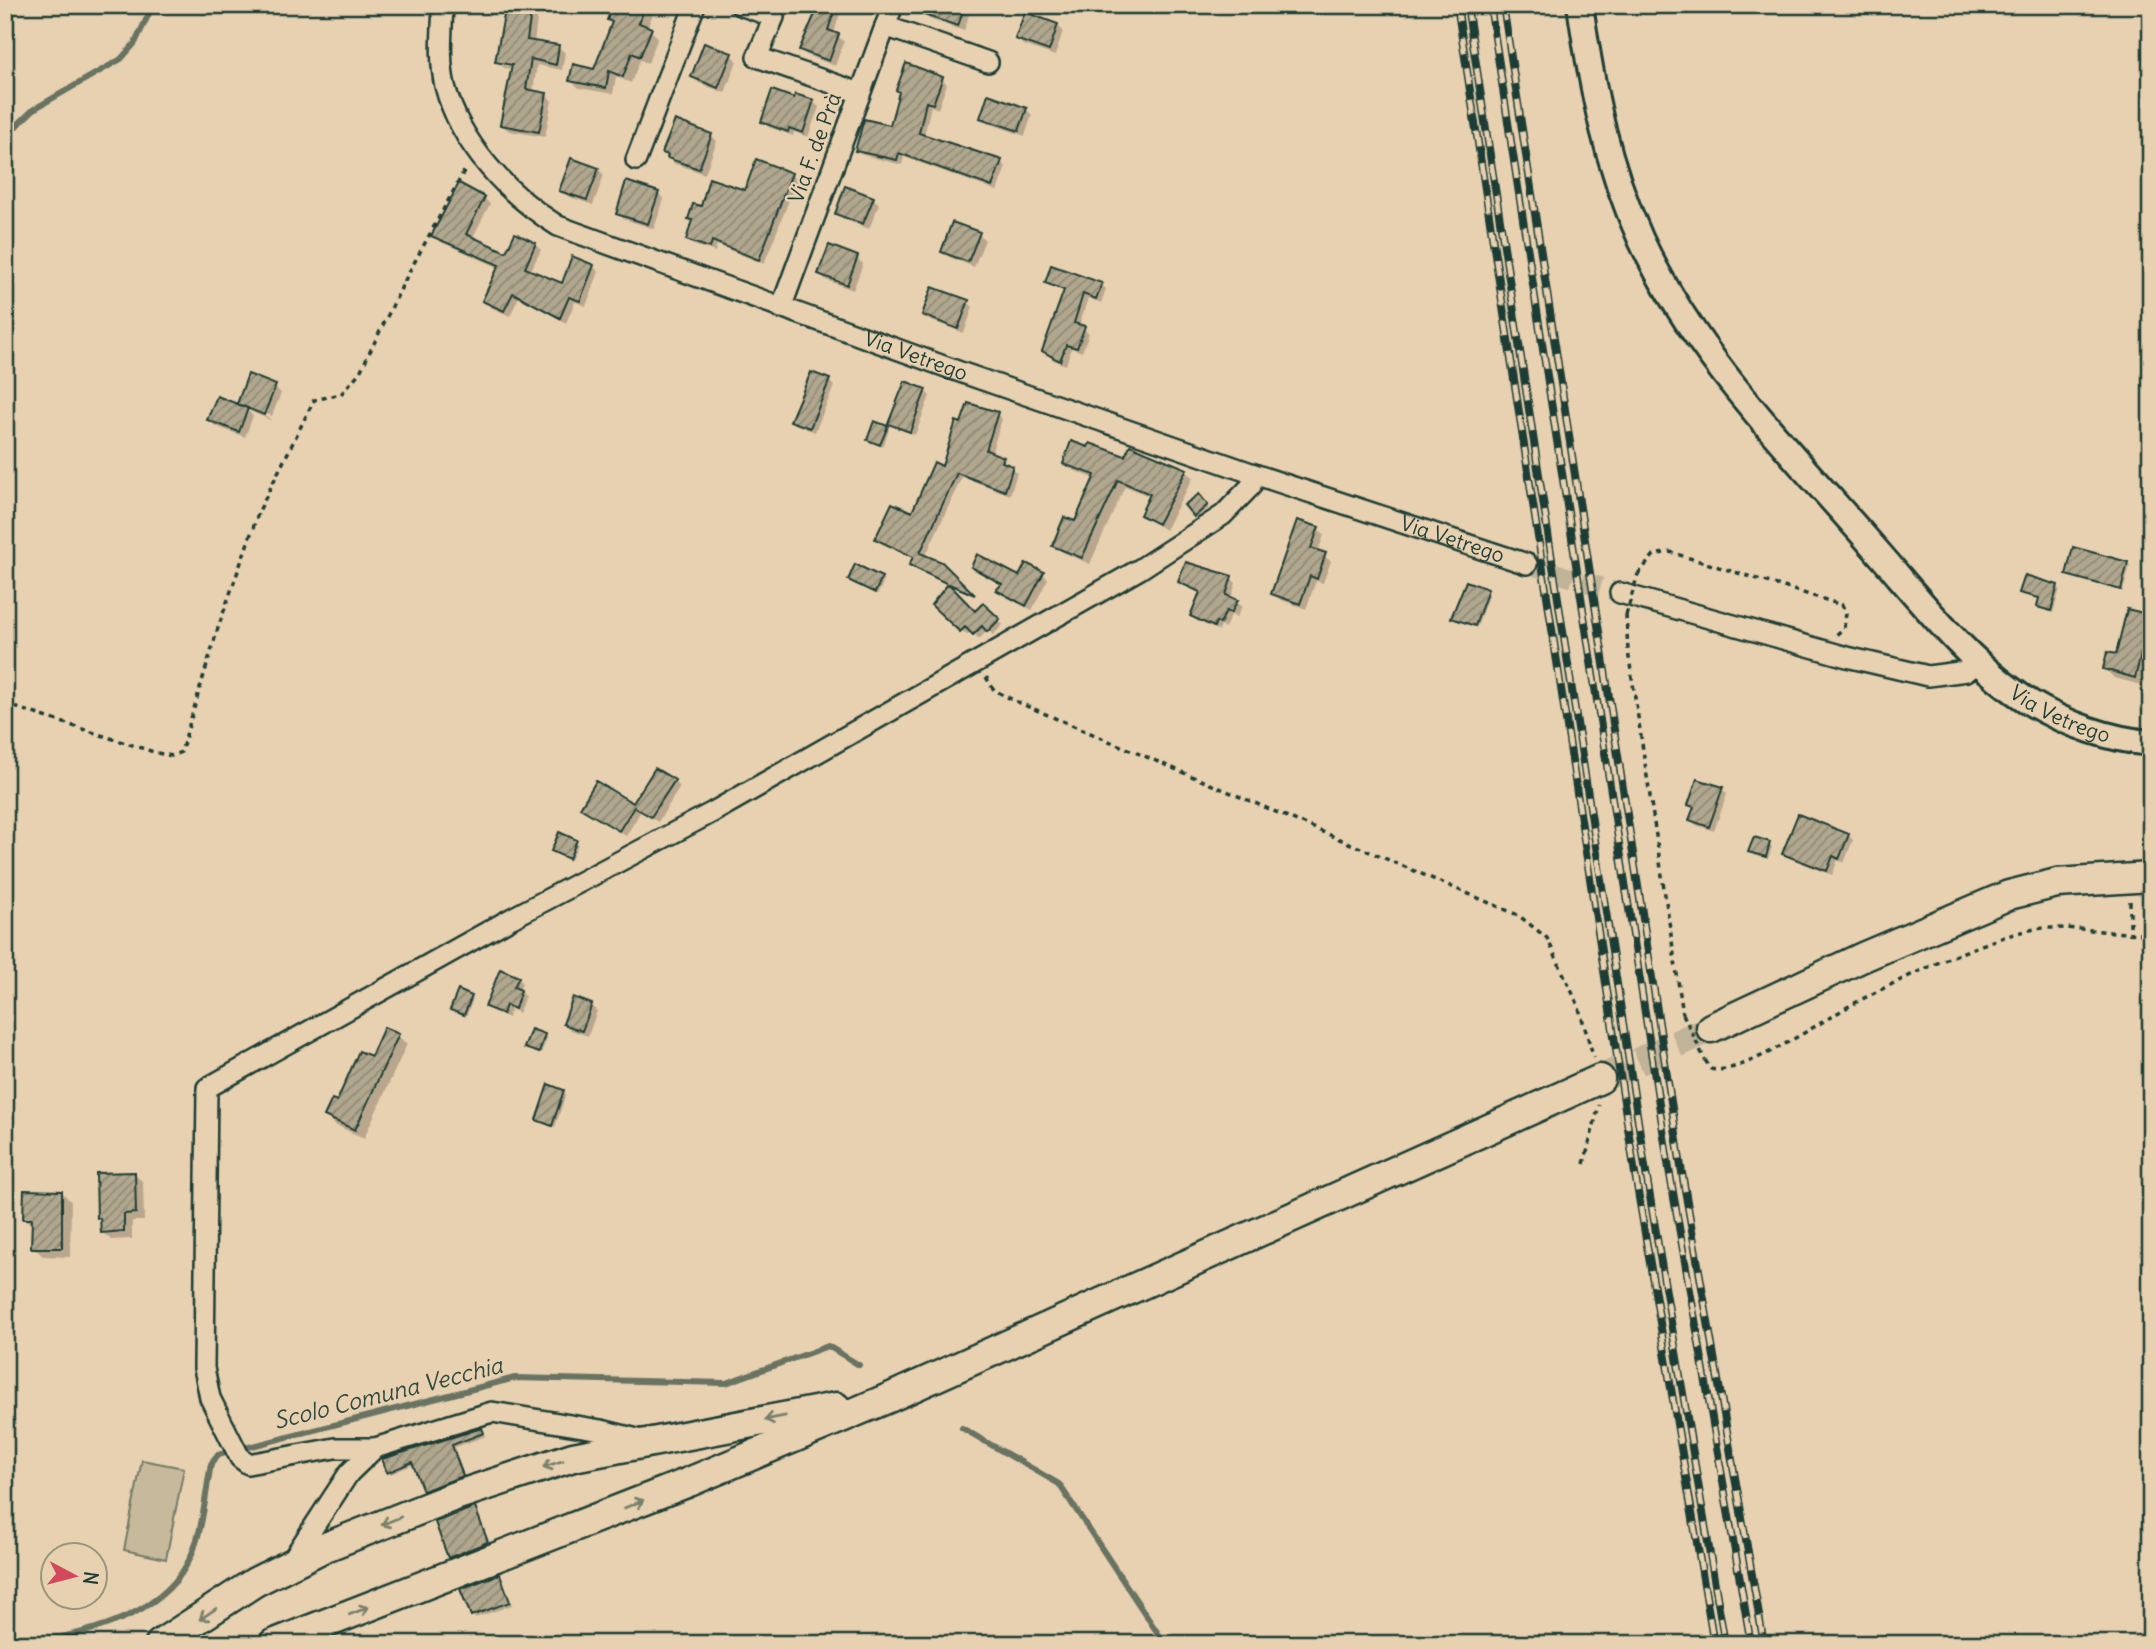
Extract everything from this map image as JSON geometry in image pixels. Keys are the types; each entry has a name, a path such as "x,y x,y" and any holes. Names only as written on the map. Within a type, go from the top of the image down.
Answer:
{"highway":[{"path":"1711,1028 1863,957 2009,895 2057,883 2140,877"},
{"path":"273,1644 689,1482 891,1397 1598,1080"},
{"path":"160,1644 255,1582 323,1548 455,1496 573,1457 891,1397"}],"main road":[{"name":"Via Vetrego","path":"1580,5 1592,95 1615,172 1642,240 1675,302 1723,375 1920,599 1980,662 2032,703 2090,729 2131,742 2151,744"}],"street":[{"name":"Via Vetrego","path":"443,5 445,85 457,120 480,155 525,202 558,226 1254,474 1527,564"},
{"path":"636,160 695,5"},
{"path":"740,5 774,17 757,57 860,93"},
{"name":"Via F. de Prà","path":"781,307 893,5"},
{"path":"885,26 988,62"},
{"path":"649,1442 601,1430 492,1412 375,1448 306,1452 264,1463 248,1464 237,1450 210,1398 204,1368 207,1088 500,925 713,812 1200,532 1251,485 1254,474"},
{"path":"1620,593 1847,657 1928,676 1967,671 1980,662"},
{"path":"289,1565 349,1473 375,1448"}],"path":[{"path":"5,704 157,753 172,756 181,752 218,628 259,511 314,400 341,394 360,372 408,274 466,167 480,155"},
{"path":"1828,638 1844,628 1846,613 1842,605 1671,552 1654,555 1639,573 1626,615 1628,651 1683,1014 1704,1060 1711,1069 1731,1070 1816,1027 1853,1004 2014,933 2044,928 2151,934"},
{"path":"976,662 994,690 1016,701 1518,915 1547,938 1578,1005 1598,1080 1584,1164"},
{"path":"2130,934 2140,877"}],"shaded area":[{"path":"142,1460 184,1468 166,1559 124,1550"}],"building":[{"path":"506,5 532,5 527,40 559,45 556,65 531,59 526,89 547,93 539,132 500,125 512,65 495,62"},
{"path":"613,5 646,5 639,23 652,28 640,57 632,53 623,77 609,71 606,88 569,81 573,64 594,69 612,22 607,20"},
{"path":"819,5 835,9 828,30 839,34 829,61 799,50"},
{"path":"905,5 965,5 958,26 905,9"},
{"path":"1025,12 1058,24 1049,51 1015,39"},
{"path":"704,43 732,53 718,88 691,77"},
{"path":"906,63 943,77 933,104 926,102 919,133 1002,160 992,187 899,153 897,160 855,151 864,119 890,125 899,92 896,90"},
{"path":"772,90 794,98 795,94 814,100 803,133 789,128 788,132 761,122"},
{"path":"988,94 1027,108 1019,131 980,118"},
{"path":"675,120 712,134 699,169 667,158 668,155 662,153"},
{"path":"571,158 599,168 587,200 559,191"},
{"path":"756,159 792,173 759,260 712,241 710,248 686,240 693,204 701,206 709,178 745,190"},
{"path":"626,181 659,192 648,224 616,214"},
{"path":"459,183 485,197 466,234 506,252 515,233 536,243 525,268 562,283 572,256 594,265 580,301 569,297 560,318 513,293 504,311 482,301 499,265 431,236"},
{"path":"845,186 874,197 863,224 835,214"},
{"path":"952,222 980,232 968,262 941,252"},
{"path":"829,245 858,256 847,285 818,274"},
{"path":"1051,265 1102,283 1096,299 1083,294 1074,323 1085,326 1077,348 1066,345 1060,361 1042,351 1064,290 1045,283"},
{"path":"932,287 969,300 958,329 922,315"},
{"path":"811,372 830,379 810,428 790,421"},
{"path":"248,374 276,385 264,415 237,404"},
{"path":"905,381 926,389 910,432 888,424"},
{"path":"217,396 248,408 239,432 207,420"},
{"path":"968,403 998,412 986,450 1004,457 1002,462 1013,466 1005,491 957,473 920,553 942,562 975,595 949,584 975,611 983,603 1000,619 987,632 982,626 973,635 965,627 960,632 931,605 948,584 909,565 913,557 875,539 892,503 912,512 934,462 942,466 956,421 961,423"},
{"path":"874,421 888,426 880,445 867,440"},
{"path":"1071,441 1088,447 1090,443 1125,456 1130,445 1187,469 1158,524 1140,515 1150,494 1118,480 1082,558 1052,546 1064,517 1075,521 1095,475 1063,464"},
{"path":"1199,494 1208,505 1194,517 1184,505"},
{"path":"1297,520 1319,527 1311,548 1326,553 1317,579 1310,576 1300,604 1271,594"},
{"path":"2073,547 2128,562 2121,590 2066,575"},
{"path":"977,554 1019,576 1026,563 1044,572 1026,606 996,590 1002,584 971,567"},
{"path":"1186,562 1232,576 1226,595 1238,600 1231,613 1226,611 1220,624 1216,622 1214,627 1190,616 1200,592 1178,582"},
{"path":"855,564 882,577 875,593 848,580"},
{"path":"2025,575 2058,585 2051,611 2037,607 2039,598 2019,593"},
{"path":"1466,581 1488,589 1475,626 1451,618"},
{"path":"2127,609 2151,615 2135,678 2103,669 2107,652 2116,654"},
{"path":"655,768 675,780 651,817 634,807 619,831 580,808 596,781 633,803"},
{"path":"1697,779 1723,787 1709,827 1689,820 1694,807 1688,805"},
{"path":"1798,814 1849,834 1839,859 1833,856 1827,871 1782,854"},
{"path":"559,832 577,840 569,859 551,851"},
{"path":"1754,837 1770,842 1766,857 1748,852"},
{"path":"500,969 519,977 514,987 521,990 515,1009 506,1005 503,1014 485,1007"},
{"path":"458,990 472,996 464,1015 450,1010"},
{"path":"573,997 592,1004 582,1031 563,1024"},
{"path":"384,1027 399,1034 355,1130 324,1116 332,1099 337,1101 359,1051 371,1056"},
{"path":"531,1029 545,1034 539,1053 524,1048"},
{"path":"548,1084 564,1090 552,1126 536,1120"},
{"path":"135,1172 136,1213 124,1214 124,1231 101,1233 100,1218 97,1218 96,1173"},
{"path":"24,1190 62,1191 62,1248 31,1248 32,1219 23,1219"},
{"path":"482,1428 484,1433 452,1445 463,1476 423,1491 412,1462 387,1473 382,1459"},
{"path":"475,1507 488,1542 448,1558 435,1522"},
{"path":"500,1574 510,1602 471,1616 460,1589"}],"waterway":[{"path":"5,137 34,109 121,59 135,43 153,5"},
{"name":"Scolo Comuna Vecchia","path":"22,1644 67,1636 115,1622 157,1599 174,1583 187,1564 197,1541 211,1464 218,1455 515,1378 726,1383 828,1346 859,1365"},
{"name":"Scolo Comuna Vecchia","path":"962,1428 1059,1484 1165,1644"}],"tunnel":[{"path":"1527,564 1620,593"},
{"path":"1600,1079 1711,1028"}],"railway":[{"path":"1457,5 1635,1174 1714,1644"},
{"path":"1467,5 1646,1173 1725,1644"},
{"path":"1490,5 1669,1169 1751,1644"},
{"path":"1503,5 1681,1167 1764,1644"}]}
